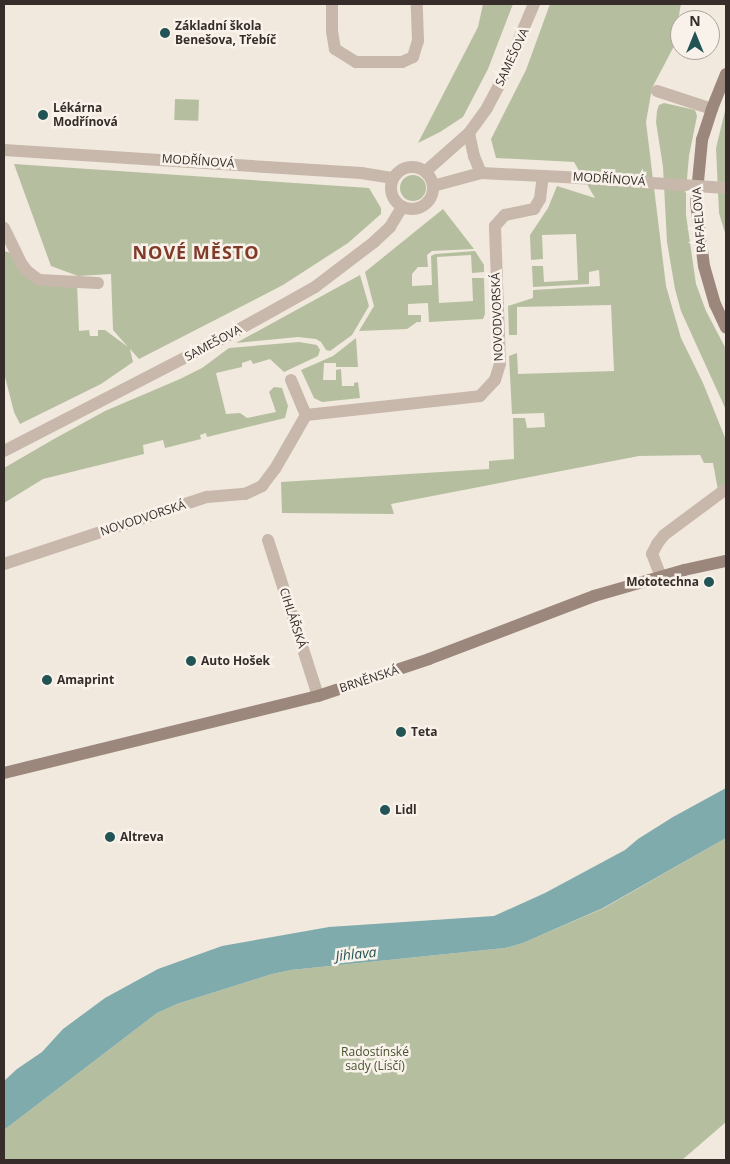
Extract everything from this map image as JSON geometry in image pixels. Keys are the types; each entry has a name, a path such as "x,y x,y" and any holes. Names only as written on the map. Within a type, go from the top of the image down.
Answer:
{"street":[{"path":"332,4 332,31 335,49 356,62 402,62 413,57 418,42 417,4"},
{"name":"SAMEŠOVA","path":"426,171 469,133 500,84 534,4"},
{"name":"RAFAELOVA","path":"726,74 702,140 697,178 698,228 708,283 726,328"},
{"path":"657,91 712,109"},
{"path":"469,133 474,156 481,174"},
{"name":"MODŘÍNOVÁ","path":"4,150 361,173 392,178"},
{"path":"407,167 420,168 426,171 433,186 430,198 421,207 408,209 402,207 393,198 390,185 392,178 396,173 407,167"},
{"name":"MODŘÍNOVÁ","path":"433,186 481,174 564,176 726,188"},
{"name":"NOVODVORSKÁ","path":"4,564 207,497 245,494 262,486 275,469 306,415 480,396 495,380 500,364 495,226 505,215 534,209 540,199 543,176"},
{"name":"SAMEŠOVA","path":"4,451 229,334 314,287 374,242 390,227 402,207"},
{"path":"4,228 26,272 39,280 98,283"},
{"path":"291,380 306,415"},
{"path":"661,576 652,554 657,544 664,536 726,489"},
{"name":"CIHLÁŘSKÁ","path":"268,540 318,696"},
{"name":"BRNĚNSKÁ","path":"4,772 318,696 429,659 580,601 661,576 726,561"}],"green space":[{"path":"483,4 513,4 488,69 463,117 418,143 478,27"},
{"path":"550,4 681,4 680,10 670,10 670,54 652,88 646,122 666,286 681,338 703,383 726,440 726,483 718,490 713,463 704,463 700,455 639,456 391,504 394,514 282,513 281,482 489,469 489,461 514,459 513,418 525,418 527,428 545,427 544,413 512,414 509,356 517,353 518,374 614,371 611,305 517,307 517,335 509,335 508,306 533,298 533,290 600,286 599,270 589,272 589,284 533,287 532,266 543,266 544,282 578,280 576,234 542,235 543,259 531,260 530,235 548,208 557,186 595,198 574,162 496,158 491,139 526,70"},
{"path":"175,99 199,100 198,121 174,120"},
{"path":"664,103 695,110 697,116 689,156 686,215 696,284 706,311 726,349 726,410 681,311 675,289 667,242 663,167 656,122 659,105"},
{"path":"726,107 726,236 719,213 716,148"},
{"path":"14,164 369,188 381,208 381,214 348,243 283,285 139,359 130,349 133,362 101,384 20,424 14,412 4,373 4,251 11,253 19,270 77,284 79,331 89,330 90,336 98,336 98,330 105,330 128,347 113,330 111,274 78,276 51,266"},
{"path":"413,175 422,179 426,188 422,197 413,201 404,197 400,188 404,179"},
{"path":"443,209 474,249 432,251 427,255 428,267 418,267 412,274 412,286 432,285 431,256 435,254 475,251 484,265 484,272 472,273 471,255 437,257 439,303 473,301 472,278 484,278 485,314 483,319 429,322 428,303 408,304 408,315 421,315 421,322 417,322 407,329 359,331 374,306 365,272"},
{"path":"360,275 369,306 352,335 330,351 326,350 321,342 316,339 298,337 236,343"},
{"path":"356,338 358,367 336,367 336,363 324,363 323,380 336,380 336,370 341,369 342,386 354,386 354,383 358,382 360,398 322,402 314,398 301,370 333,356"},
{"path":"299,342 317,345 320,350 318,356 284,372 270,359 253,364 251,360 242,363 242,367 216,373 226,414 240,413 247,418 276,412 269,392 274,387 282,388 288,406 285,418 207,437 206,433 200,435 201,439 165,448 163,440 143,445 144,454 43,479 4,503 4,468 105,411 202,368 229,348"},
{"name":"Radostínské sady (Lísčí)","path":"726,838 726,1122 682,1160 4,1160 4,1130 157,1013 177,1004 272,974 291,970 505,948 523,943 604,908"}],"water":[{"name":"Jihlava","path":"726,788 726,838 603,908 523,943 505,948 291,970 272,974 177,1004 157,1013 4,1130 4,1081 17,1069 42,1052 63,1029 105,998 158,969 222,946 329,927 494,916 545,893 625,850 638,839 673,817"}],"place":[{"name":"Základní škola Benešova, Třebíč","path":"165,33"},
{"name":"Lékárna Modřínová","path":"43,115"},
{"name":"Mototechna","path":"709,582"},
{"name":"Auto Hošek","path":"191,661"},
{"name":"Amaprint","path":"47,680"},
{"name":"Teta","path":"401,732"},
{"name":"Lidl","path":"385,810"},
{"name":"Altreva","path":"110,837"}],"district":[{"name":"NOVÉ MĚSTO","path":"196,252"}]}
